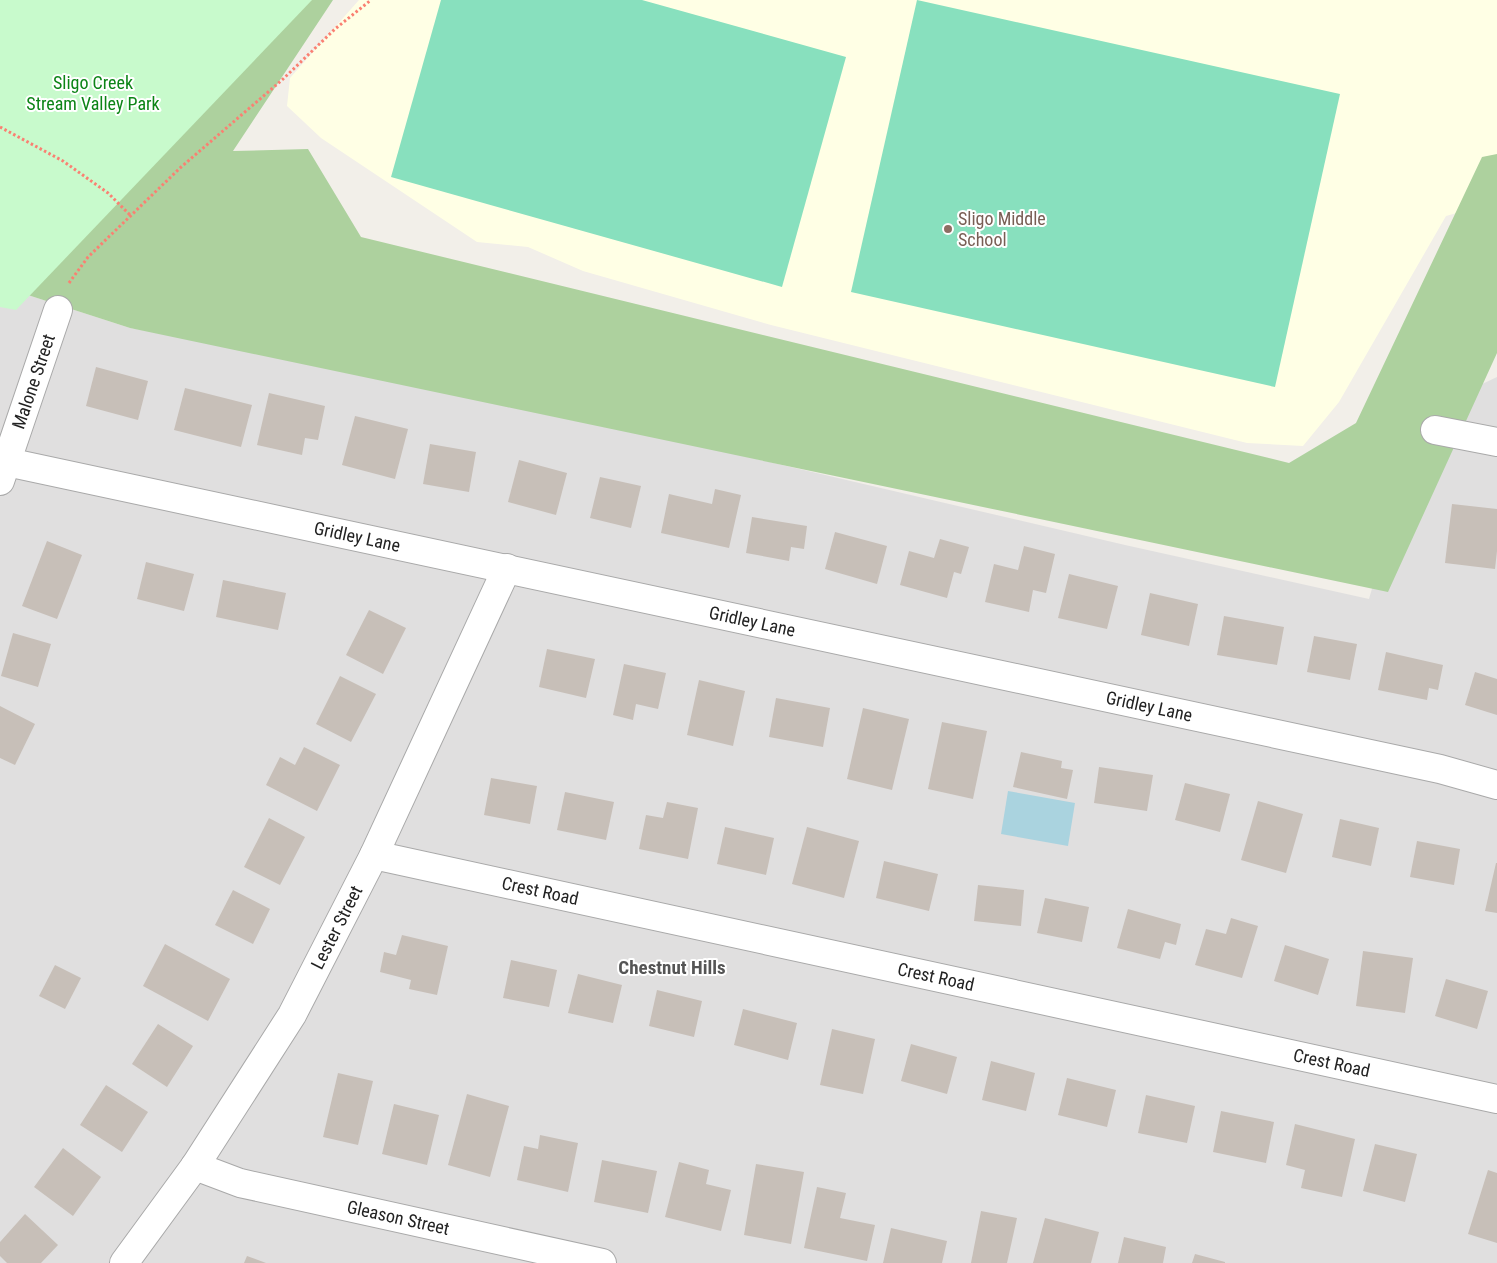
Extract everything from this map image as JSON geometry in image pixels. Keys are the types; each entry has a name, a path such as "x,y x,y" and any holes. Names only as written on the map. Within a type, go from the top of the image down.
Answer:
{"street":[{"name":"Malone Street","path":"4,471 58,310"},
{"path":"1435,430 1497,442"},
{"name":"Gridley Lane","path":"4,471 507,568 1440,769 1497,785"},
{"name":"Lester Street","path":"124,1263 196,1166 292,1015 374,855 507,568"},
{"name":"Crest Road","path":"374,855 1497,1099"},
{"name":"Gleason Street","path":"196,1166 240,1183 602,1263"}],"path":[{"path":"58,310 69,284 88,257 180,168 282,80 335,29 370,0"},
{"path":"0,127 62,161 108,193 131,216"}],"shaded area":[{"name":"Sligo Middle School","path":"359,0 1497,0 1497,199 1489,204 1446,216 1339,402 1303,446 1247,443 771,325 583,271 528,247 477,242 321,138 287,106 290,78"},
{"path":"0,286 130,328 336,361 1125,545 1369,599 1423,412 1497,377 1497,1263 0,1263"}],"green space":[{"path":"0,0 333,0 233,151 308,149 361,237 1289,463 1356,423 1482,157 1497,154 1497,353 1388,592 130,328 0,286"},
{"name":"Sligo Creek Stream Valley Park","path":"0,0 312,0 16,310 0,307"},
{"path":"441,0 642,0 846,57 782,287 391,177"},
{"path":"917,0 1340,94 1275,387 851,292"}],"water":[{"path":"1008,791 1075,803 1068,846 1001,834"}],"building":[{"path":"96,367 148,381 138,420 86,406"},
{"path":"185,388 252,405 241,447 174,430"},
{"path":"269,393 325,406 318,440 305,438 302,455 257,445"},
{"path":"355,416 408,429 395,479 342,465"},
{"path":"430,444 476,452 469,492 423,484"},
{"path":"519,460 567,473 556,515 508,502"},
{"path":"600,477 641,486 631,528 590,518"},
{"path":"715,489 741,495 729,548 661,533 669,494 712,504"},
{"path":"1452,504 1497,509 1495,569 1445,563"},
{"path":"752,517 807,526 804,549 791,547 789,561 746,553"},
{"path":"835,532 887,546 877,584 825,569"},
{"path":"940,539 969,547 961,574 954,572 947,598 900,585 909,551 934,558"},
{"path":"47,541 82,555 57,619 22,606"},
{"path":"1024,546 1055,554 1046,593 1033,590 1029,612 985,602 994,564 1018,570"},
{"path":"146,562 194,574 184,611 137,599"},
{"path":"1069,574 1118,586 1107,629 1058,618"},
{"path":"223,580 286,593 278,630 216,617"},
{"path":"1150,593 1198,604 1189,646 1141,635"},
{"path":"369,610 406,628 383,674 346,655"},
{"path":"1224,616 1284,627 1277,665 1217,655"},
{"path":"13,633 51,644 38,687 1,676"},
{"path":"1314,636 1357,644 1350,680 1307,672"},
{"path":"547,649 595,659 586,698 539,687"},
{"path":"1386,652 1443,665 1438,690 1429,688 1427,700 1378,690"},
{"path":"624,664 666,673 658,709 636,704 633,720 613,715"},
{"path":"1475,672 1497,679 1497,715 1465,705"},
{"path":"340,676 376,694 351,742 316,724"},
{"path":"699,680 745,691 733,746 687,735"},
{"path":"776,698 830,708 823,747 769,737"},
{"path":"0,706 35,724 15,765 0,758"},
{"path":"863,708 909,719 892,790 847,779"},
{"path":"942,722 987,731 973,799 928,789"},
{"path":"304,747 340,765 317,811 266,785 280,757 295,765"},
{"path":"1021,752 1062,761 1061,768 1073,770 1067,799 1013,787"},
{"path":"1099,767 1153,775 1147,811 1094,803"},
{"path":"491,778 537,786 530,824 484,815"},
{"path":"1185,783 1230,794 1220,832 1175,820"},
{"path":"565,792 614,802 606,840 557,830"},
{"path":"1258,801 1303,814 1286,873 1241,860"},
{"path":"667,802 698,808 688,859 639,849 646,815 663,818"},
{"path":"269,818 305,837 280,885 244,867"},
{"path":"1340,819 1379,828 1371,866 1332,857"},
{"path":"725,827 774,838 766,875 717,864"},
{"path":"807,827 859,841 844,898 792,884"},
{"path":"1417,841 1460,849 1454,885 1410,877"},
{"path":"884,861 938,874 929,911 876,898"},
{"path":"1497,863 1497,913 1485,911"},
{"path":"978,885 1024,890 1021,926 974,921"},
{"path":"233,890 270,909 253,944 215,925"},
{"path":"1045,898 1089,907 1082,942 1037,933"},
{"path":"1128,909 1181,924 1176,945 1165,942 1160,959 1117,948"},
{"path":"1231,918 1258,926 1242,978 1195,965 1206,929 1226,934"},
{"path":"402,935 448,946 437,995 409,989 411,980 380,972 384,952 396,955"},
{"path":"165,944 230,979 208,1021 143,986"},
{"path":"1285,945 1329,959 1318,995 1274,981"},
{"path":"1363,951 1413,958 1405,1013 1356,1006"},
{"path":"511,960 557,970 549,1007 503,998"},
{"path":"55,965 81,978 65,1009 39,996"},
{"path":"578,974 622,985 613,1023 568,1013"},
{"path":"1446,979 1488,991 1477,1029 1435,1016"},
{"path":"657,990 702,1001 694,1037 649,1026"},
{"path":"743,1009 797,1023 788,1060 734,1045"},
{"path":"158,1024 193,1046 167,1087 132,1064"},
{"path":"832,1029 875,1039 863,1094 820,1085"},
{"path":"911,1044 957,1057 947,1094 901,1081"},
{"path":"991,1061 1035,1073 1026,1111 982,1100"},
{"path":"338,1073 373,1081 358,1145 323,1137"},
{"path":"1067,1078 1116,1090 1107,1127 1058,1115"},
{"path":"106,1085 148,1112 122,1152 80,1125"},
{"path":"467,1094 509,1106 490,1177 448,1165"},
{"path":"1146,1095 1195,1106 1187,1143 1138,1133"},
{"path":"394,1104 439,1115 427,1165 382,1154"},
{"path":"1221,1111 1274,1122 1266,1163 1213,1152"},
{"path":"1295,1124 1355,1139 1342,1197 1301,1188 1305,1170 1286,1165"},
{"path":"540,1135 578,1143 568,1192 517,1180 524,1146 538,1149"},
{"path":"1375,1144 1417,1154 1405,1202 1363,1191"},
{"path":"63,1148 101,1177 73,1216 34,1187"},
{"path":"602,1160 657,1171 648,1213 594,1202"},
{"path":"679,1162 709,1170 706,1184 731,1190 721,1231 665,1217"},
{"path":"756,1164 804,1172 791,1244 744,1235"},
{"path":"1488,1170 1497,1173 1497,1243 1468,1234"},
{"path":"817,1187 846,1193 840,1218 875,1225 867,1261 804,1248"},
{"path":"981,1211 1017,1218 1007,1263 971,1263"},
{"path":"25,1214 58,1245 41,1263 7,1263 0,1256 0,1242"},
{"path":"1045,1218 1099,1232 1091,1263 1033,1263"},
{"path":"891,1228 947,1241 942,1263 883,1263"},
{"path":"1124,1237 1166,1247 1163,1263 1118,1263"},
{"path":"1195,1254 1225,1262 1225,1263 1192,1263"},
{"path":"247,1256 266,1263 244,1263"}],"place":[{"name":"Sligo Middle School","path":"948,229"}],"district":[{"name":"Chestnut Hills","path":"672,967"}]}
